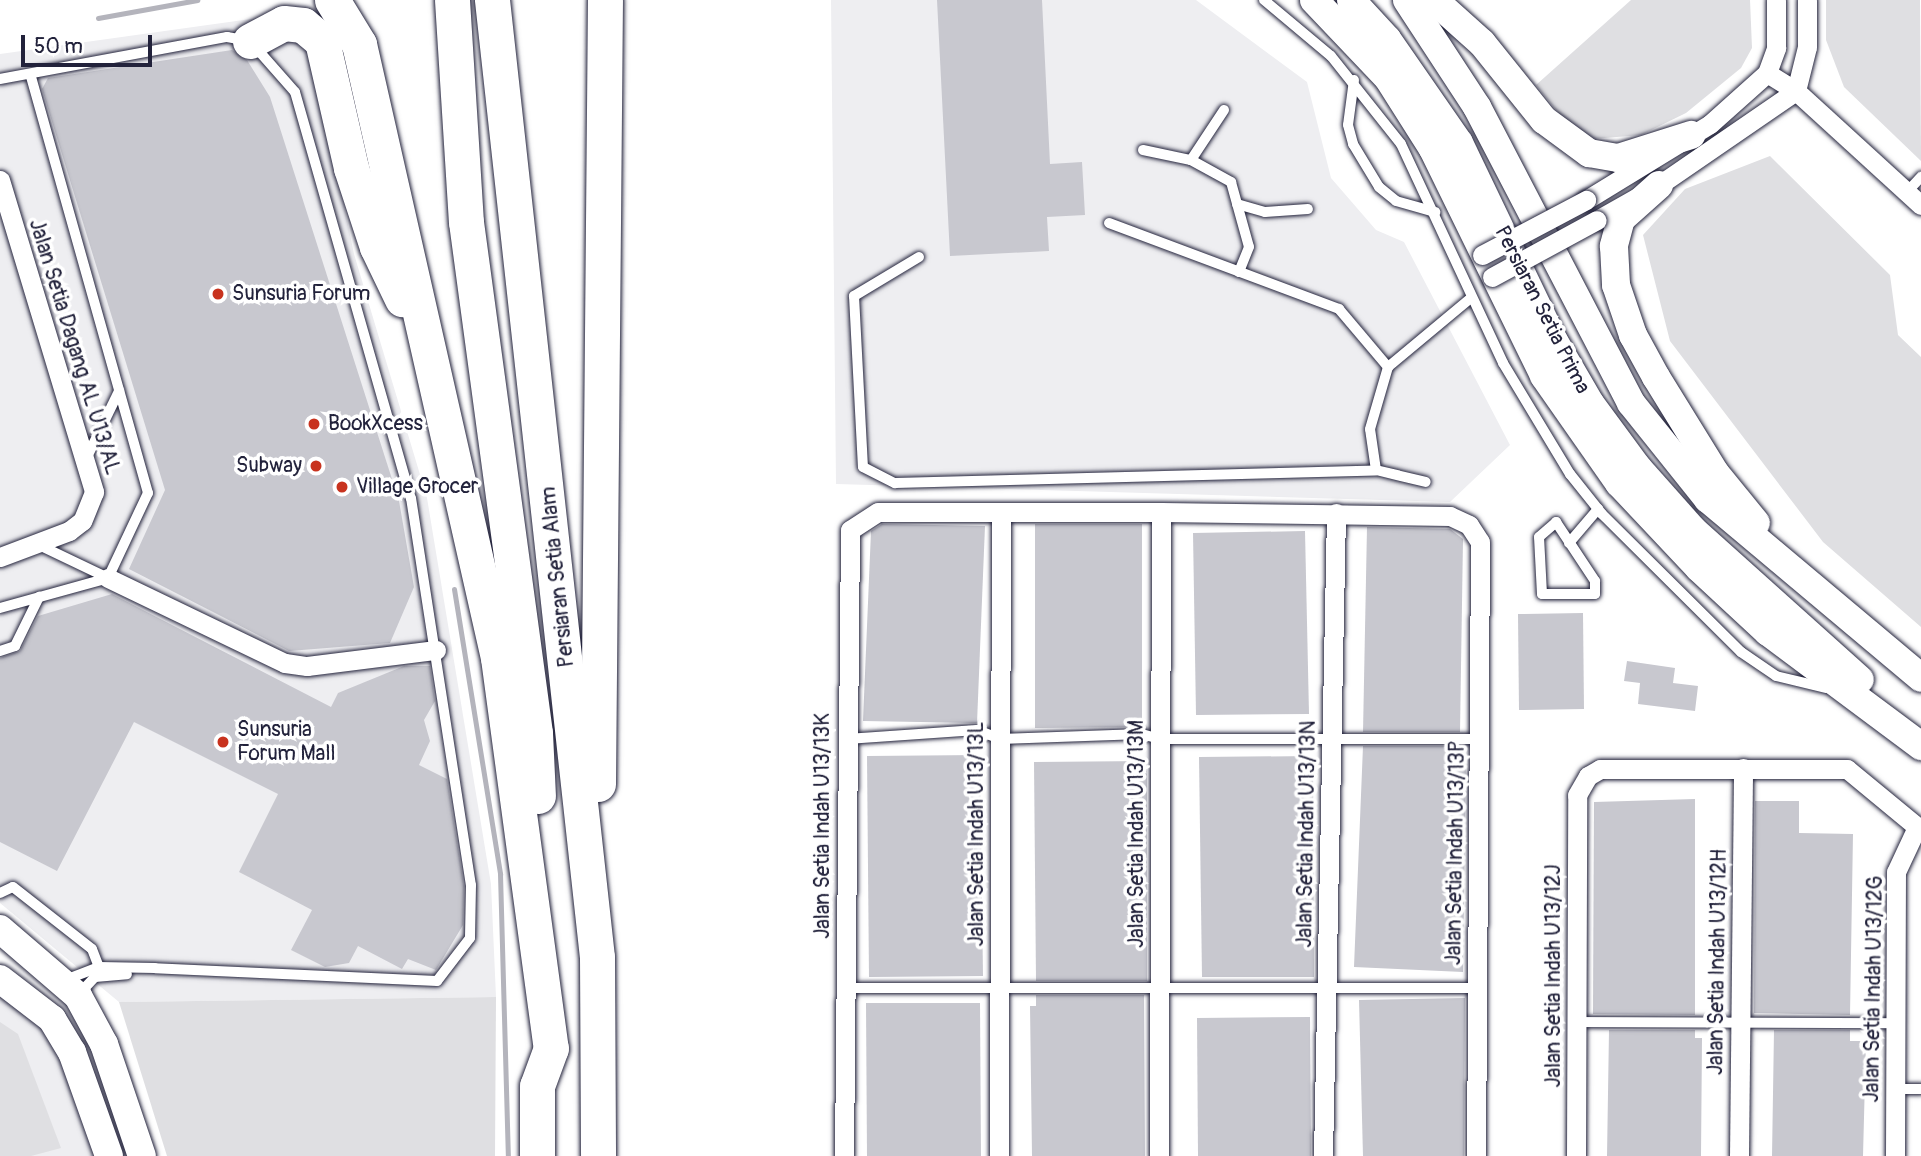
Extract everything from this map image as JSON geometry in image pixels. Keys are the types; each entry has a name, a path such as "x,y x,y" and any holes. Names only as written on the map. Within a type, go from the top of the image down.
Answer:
{"highway":[{"path":"332,0 359,44 425,346 453,440 498,658 551,1048 537,1086 537,1156"},
{"path":"361,0 378,122"},
{"name":"Persiaran Setia Alam","path":"452,0 466,222 535,733 551,1048 551,1156"},
{"name":"Persiaran Setia Alam","path":"492,0 597,957 598,1156"},
{"path":"597,957 605,0"},
{"path":"250,41 284,23 303,25 322,41 351,168 377,247 425,346"}],"street":[{"path":"1314,0 1388,78 1433,149 1482,276 1545,376 1619,483 1768,632 1921,746"},
{"name":"Persiaran Setia Prima","path":"1351,0 1387,39 1459,143 1554,341 1638,468 1693,530 1921,736"},
{"name":"Persiaran Setia Prima","path":"1407,0 1477,107 1630,403 1708,499 1803,582 1921,678"},
{"path":"1434,0 1482,43 1544,120 1589,153 1618,158 1691,135"},
{"path":"1482,276 1586,200 1691,135 1767,73 1776,48 1776,0"},
{"path":"1482,276 1597,220 1659,185 1796,91 1807,47 1807,0"},
{"path":"1767,73 1796,91 1914,199"},
{"name":"Jalan Setia Dagang AL U13/AL","path":"0,180 94,492 90,506 69,531 39,545 0,557"},
{"path":"1659,185 1621,219 1614,246 1616,285 1633,335 1716,474 1803,582"},
{"name":"Jalan Setia Indah U13/13K","path":"844,1156 847,540 859,522 878,512 1001,512"},
{"path":"1001,512 1336,513"},
{"name":"Jalan Setia Indah U13/13L","path":"999,1156 1001,512"},
{"name":"Jalan Setia Indah U13/13M","path":"1159,1156 1161,512"},
{"name":"Jalan Setia Indah U13/13P","path":"1336,513 1460,518 1482,551 1476,1156"},
{"name":"Jalan Setia Indah U13/13N","path":"1323,1156 1336,513"},
{"path":"108,578 285,663 307,666 436,650"},
{"path":"1744,768 1847,769 1919,828"},
{"name":"Jalan Setia Indah U13/12J","path":"1576,1156 1577,795 1588,776 1600,769 1744,768"},
{"name":"Jalan Setia Indah U13/12H","path":"1739,1156 1744,768"},
{"name":"Jalan Setia Indah U13/12G","path":"1895,1156 1896,872 1919,828"},
{"path":"0,929 69,987 104,1044 142,1156"},
{"path":"0,979 52,1019 72,1052 109,1156"}],"lane":[{"path":"1264,0 1354,80 1401,144 1435,212 1482,276 1528,408 1598,509 1741,652 1776,676 1860,699"},
{"path":"0,79 211,39 250,41 303,108 338,256 411,498 471,885 470,938 437,981 99,967 75,979 69,987"},
{"path":"0,608 108,578 148,493 30,74"},
{"path":"1354,80 1348,125 1366,165 1396,201 1435,212"},
{"path":"1191,160 1224,110"},
{"path":"1143,150 1191,160 1231,182 1249,247 1239,272"},
{"path":"1914,199 1921,177"},
{"path":"1237,204 1265,212 1308,209"},
{"path":"1109,223 1339,309 1388,367"},
{"path":"919,257 854,296 863,467 895,483 1376,470 1426,482"},
{"path":"1376,470 1370,429 1388,367 1482,276"},
{"path":"86,459 119,391"},
{"path":"1569,543 1598,509"},
{"path":"1556,522 1569,543 1595,580 1595,594 1542,594 1539,537 1556,522"},
{"path":"39,545 108,578"},
{"path":"0,651 15,646 39,597"},
{"path":"0,600 15,604"},
{"path":"846,739 977,730 1000,739 1142,734 1160,739 1480,739"},
{"path":"0,893 13,887 92,948 99,967"},
{"path":"69,987 104,974 187,971"},
{"path":"845,988 1326,991 1477,988"},
{"path":"1576,1022 1895,1023"},
{"path":"1895,1088 1921,1089"}],"shaded area":[{"path":"831,0 1196,0 1307,82 1331,178 1376,230 1404,242 1510,445 1450,502 836,484"},
{"path":"1631,0 1750,0 1752,48 1741,68 1686,113 1641,135 1592,139 1561,116 1536,85"},
{"path":"1826,0 1920,0 1921,161 1844,87 1826,40"},
{"path":"272,16 310,41 354,254 427,498 491,884 496,997 119,1002 0,903 0,54"},
{"path":"1770,156 1890,275 1898,335 1921,357 1921,627 1823,542 1670,341 1643,235 1685,189"},
{"path":"0,994 40,1026 62,1059 97,1156 0,1156"},
{"path":"496,997 495,1156 167,1156 119,1002"},
{"path":"0,1022 18,1034 61,1148 31,1156 0,1156"}],"building":[{"path":"937,0 1042,0 1050,164 1082,162 1085,215 1047,217 1049,251 950,256"},
{"name":"Sunsuria Forum","path":"232,50 247,60 270,97 399,501 414,587 390,643 289,651 129,569 165,490 42,89 48,78"},
{"path":"882,524 985,526 977,723 863,721 871,531"},
{"path":"1035,524 1142,524 1142,727 1035,728"},
{"path":"1367,527 1450,529 1463,539 1460,732 1363,732"},
{"path":"1305,531 1309,714 1196,715 1193,533"},
{"path":"112,594 331,707 338,693 404,666 430,666 435,701 424,720 430,741 419,765 447,779 464,886 463,925 436,970 408,959 402,969 358,946 349,963 325,967 291,950 312,910 239,872 278,794 134,722 57,871 0,842 0,658 20,651 38,616"},
{"path":"1583,613 1584,709 1519,710 1518,614"},
{"path":"1627,661 1675,668 1673,683 1698,686 1695,711 1638,704 1640,683 1624,681"},
{"path":"1363,746 1459,746 1459,758 1466,758 1463,972 1354,967"},
{"path":"980,755 983,976 869,977 867,756"},
{"path":"1313,756 1314,977 1202,977 1199,757"},
{"path":"1147,761 1147,981 1036,981 1034,762"},
{"path":"1695,799 1695,1015 1593,1014 1594,802"},
{"path":"1755,801 1799,801 1799,833 1853,834 1850,1015 1754,1013"},
{"path":"1036,995 1144,995 1145,1156 1032,1156 1030,1006 1036,1006"},
{"path":"1465,998 1464,1156 1363,1156 1359,1000"},
{"path":"866,1003 980,1003 981,1156 867,1156"},
{"path":"1310,1017 1311,1156 1198,1156 1197,1018"},
{"path":"1609,1030 1695,1030 1695,1038 1702,1038 1701,1156 1607,1156"},
{"path":"1774,1030 1850,1030 1850,1041 1866,1041 1863,1156 1772,1156"}],"waterway":[{"path":"98,18 197,0"},
{"path":"454,589 500,874 508,1156"}],"place":[{"name":"Sunsuria Forum","path":"218,294"},
{"name":"BookXcess","path":"314,424"},
{"name":"Subway","path":"316,466"},
{"name":"Village Grocer","path":"342,487"},
{"name":"Sunsuria Forum Mall","path":"223,742"}]}
